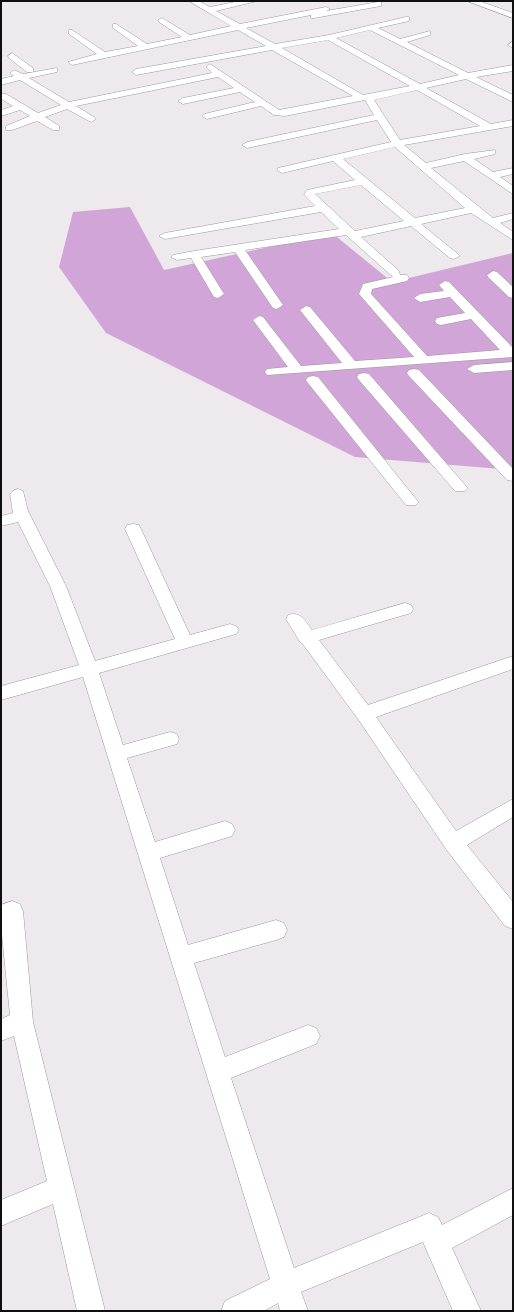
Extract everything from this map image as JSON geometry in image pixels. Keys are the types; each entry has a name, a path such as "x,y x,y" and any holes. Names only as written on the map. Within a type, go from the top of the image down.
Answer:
{"street":[{"path":"193,1 364,97 380,116 398,144 422,167 473,208 513,236"},
{"path":"208,10 253,1"},
{"path":"471,1 513,16"},
{"path":"72,62 102,54 188,37 378,4"},
{"path":"174,40 185,43 326,9"},
{"path":"136,72 329,37 406,19"},
{"path":"162,20 188,37"},
{"path":"116,26 144,46"},
{"path":"370,27 513,99"},
{"path":"72,32 102,54"},
{"path":"399,42 427,33"},
{"path":"329,37 490,127"},
{"path":"12,56 30,70"},
{"path":"200,60 277,113 513,68"},
{"path":"1,76 17,76 53,68 30,70 17,76 1,82"},
{"path":"9,128 66,106 219,74"},
{"path":"17,76 91,119"},
{"path":"183,101 241,89"},
{"path":"3,96 56,128"},
{"path":"207,116 262,103"},
{"path":"1,113 21,108"},
{"path":"247,145 380,116"},
{"path":"282,170 398,144 513,123"},
{"path":"422,167 491,152"},
{"path":"465,157 513,191"},
{"path":"335,158 454,256"},
{"path":"491,176 513,171"},
{"path":"363,181 309,194 399,276 367,287 365,294 424,360"},
{"path":"165,236 324,208"},
{"path":"177,258 194,254 350,233 414,222 473,208"},
{"path":"492,221 513,216"},
{"path":"238,248 277,305"},
{"path":"194,254 218,294"},
{"path":"493,275 513,294"},
{"path":"420,298 449,289 512,358"},
{"path":"306,310 352,366"},
{"path":"441,321 474,315"},
{"path":"258,320 297,370"},
{"path":"272,372 424,360 512,358"},
{"path":"282,382 414,373 512,358"},
{"path":"414,373 512,477"},
{"path":"364,377 460,488"},
{"path":"313,380 412,502"},
{"path":"18,494 23,515 58,586 89,668 294,1311"},
{"path":"1,521 23,515"},
{"path":"133,529 184,642"},
{"path":"306,638 405,609"},
{"path":"294,619 306,638 364,714 453,843 513,919"},
{"path":"1,693 230,630"},
{"path":"364,714 513,662"},
{"path":"116,754 170,739"},
{"path":"453,843 513,807"},
{"path":"148,853 225,830"},
{"path":"1,915 12,911 12,1026 61,1188 91,1311"},
{"path":"181,957 276,930"},
{"path":"218,1071 308,1036"},
{"path":"1,1213 61,1188"},
{"path":"436,1243 513,1201"},
{"path":"235,1311 286,1285 429,1226 467,1311"}],"shaded area":[{"path":"130,207 164,270 332,233 392,282 513,253 513,470 355,457 106,333 59,267 73,212"}]}
